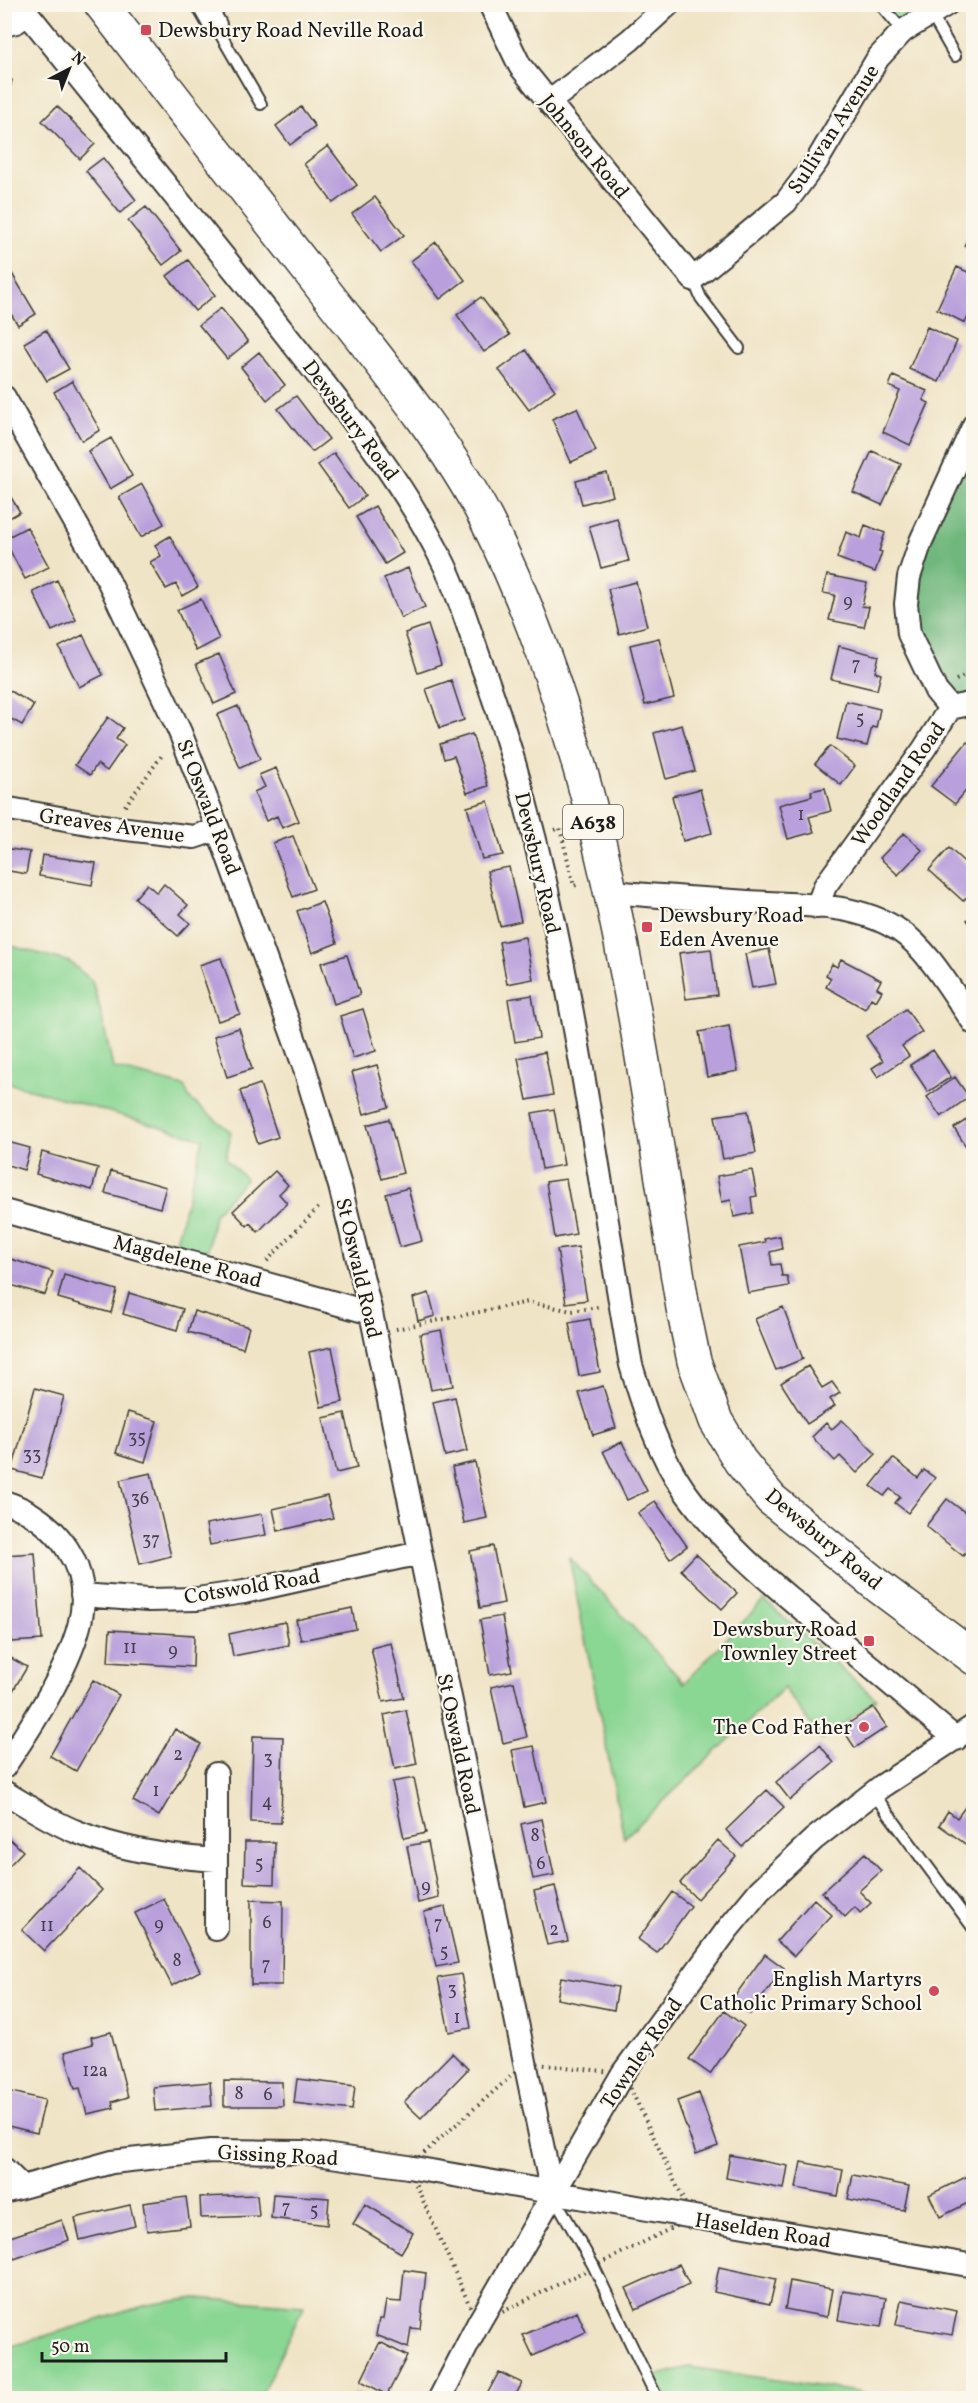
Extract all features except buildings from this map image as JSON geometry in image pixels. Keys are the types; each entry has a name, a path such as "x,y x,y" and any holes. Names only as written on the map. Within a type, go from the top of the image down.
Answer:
{"highway":[{"name":"Dewsbury Road","path":"101,4 376,356 449,456 486,519 515,582 567,720 609,883 683,1308 694,1361 716,1421 740,1461 771,1499 878,1586 974,1658"}],"street":[{"path":"202,4 215,25"},
{"name":"Johnson Road","path":"490,4 520,66 693,279"},
{"path":"549,102 630,40 669,4"},
{"path":"4,25 15,22 24,9"},
{"name":"Dewsbury Road","path":"24,9 189,212 379,453 414,507 445,565 495,700 534,834 571,1012 631,1365 644,1408 662,1450 683,1488 713,1528 758,1572 965,1732"},
{"name":"Sullivan Avenue","path":"693,279 786,202 817,161 878,58 903,31 939,9"},
{"name":"St Oswald Road","path":"4,397 108,580 180,732 256,929 304,1066 340,1186 373,1323 552,2193"},
{"name":"Woodland Road","path":"817,907 825,886 924,749 950,708 936,691 909,634 906,604 909,577 921,541 974,425"},
{"path":"950,708 974,703"},
{"name":"Greaves Avenue","path":"4,808 110,827 194,837 218,829"},
{"path":"609,883 857,912 882,920 901,931 921,949 974,1023"},
{"name":"Magdelene Road","path":"4,1211 251,1278 373,1323"},
{"path":"4,1502 39,1518 57,1533 71,1552 79,1572 82,1595 80,1624 72,1648 50,1692 4,1767"},
{"name":"Cotswold Road","path":"82,1595 148,1600 198,1599 244,1592 420,1553"},
{"name":"Townley Road","path":"440,2398 478,2324 623,2073 728,1930 760,1890 814,1839 873,1793 965,1732"},
{"path":"216,1774 216,1929"},
{"path":"4,1792 65,1827 107,1842 178,1858 216,1860"},
{"name":"Gissing Road","path":"13,2189 112,2162 211,2151 303,2152 408,2167 552,2193"},
{"path":"4,2169 13,2189"},
{"name":"Haselden Road","path":"552,2193 974,2266"}],"lane":[{"path":"880,4 903,31"},
{"path":"939,9 955,56"},
{"path":"215,25 261,104"},
{"path":"693,279 701,298 739,348"},
{"path":"873,1793 974,1929"},
{"path":"552,2193 593,2265 657,2398"}],"path":[{"path":"110,827 180,732"},
{"path":"534,834 560,828 574,886 609,883"},
{"path":"251,1278 340,1186"},
{"path":"373,1323 528,1302 572,1311 620,1304"}],"green space":[{"path":"880,5 947,5 903,31"},
{"path":"973,425 973,703 950,708 906,604"},
{"path":"4,944 70,962 92,981 113,1068 184,1086 190,1099 231,1132 226,1159 246,1179 214,1214 205,1266 172,1257 203,1139 5,1082"},
{"path":"569,1557 684,1683 764,1600 876,1699 822,1740 784,1688 624,1838"},
{"path":"196,2298 304,2306 260,2398 5,2398 5,2348 147,2305"},
{"path":"689,2367 897,2398 666,2398 654,2376"}],"place":[{"name":"Dewsbury Road Neville Road","path":"146,30"},
{"name":"Dewsbury Road Eden Avenue","path":"647,927"},
{"name":"Dewsbury Road Townley Street","path":"869,1641"},
{"name":"The Cod Father","path":"864,1727"},
{"name":"English Martyrs Catholic Primary School","path":"934,1991"}]}
